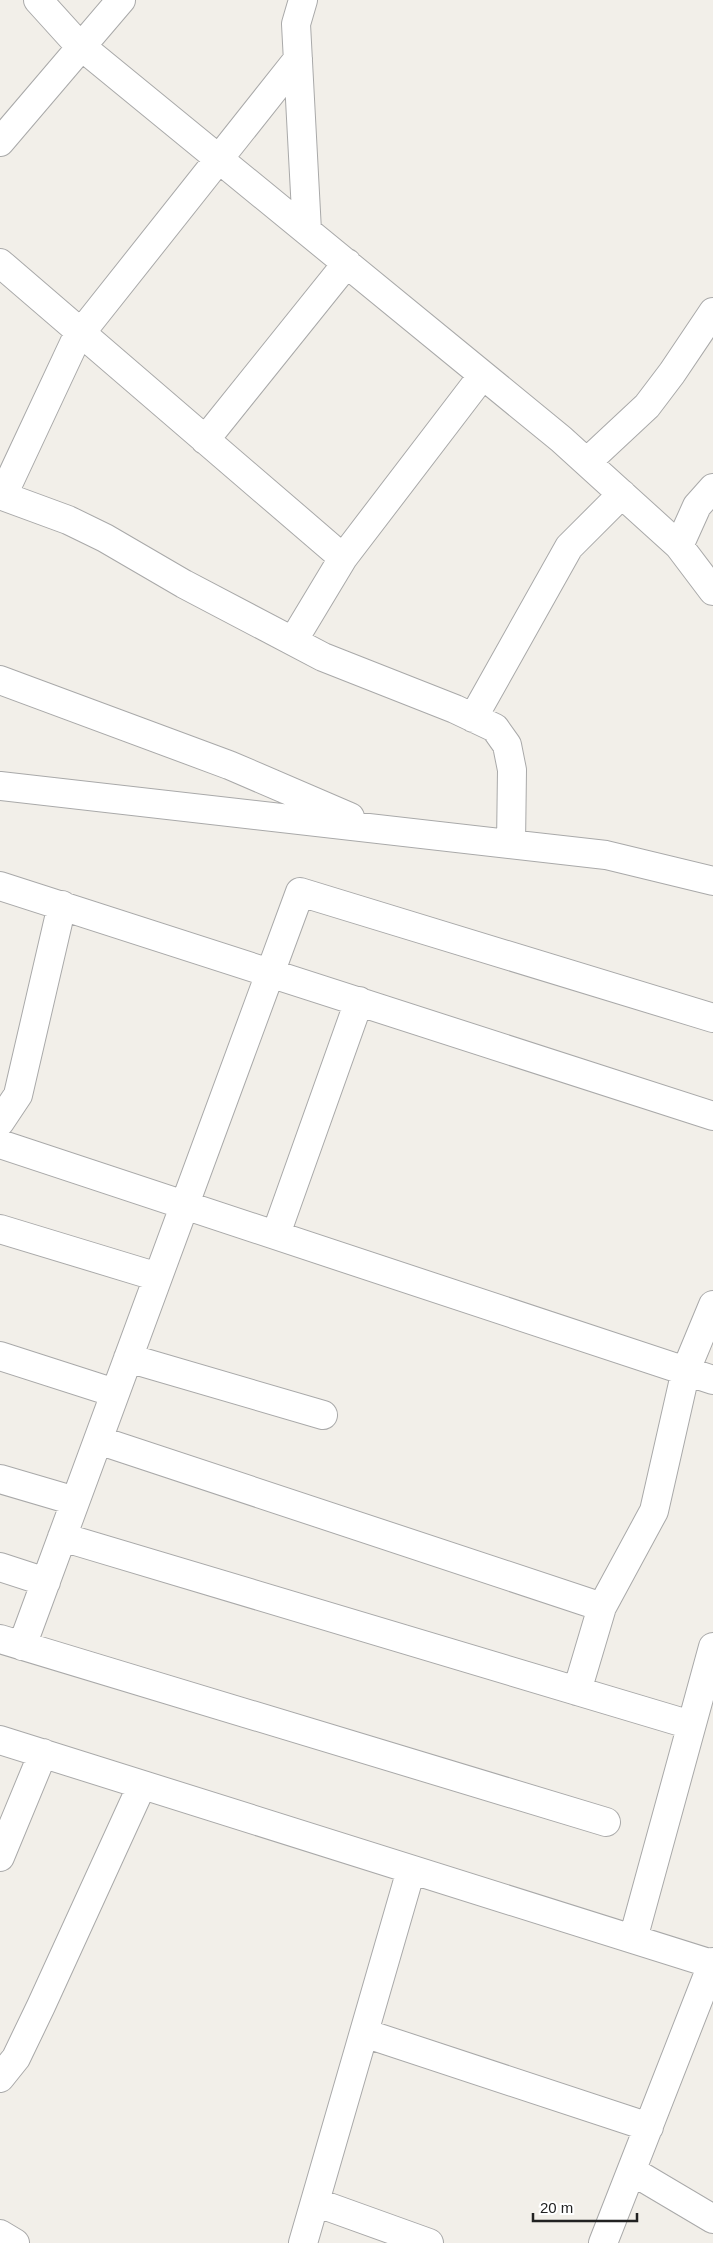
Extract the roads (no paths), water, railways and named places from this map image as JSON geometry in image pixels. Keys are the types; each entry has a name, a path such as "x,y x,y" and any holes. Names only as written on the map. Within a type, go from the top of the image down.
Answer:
{"street":[{"path":"38,0 81,46 561,439 679,546 713,591"},
{"path":"0,142 121,0"},
{"path":"303,0 296,24 307,231"},
{"path":"298,59 76,339 2,495 68,520 105,538 184,584 323,657 495,728 507,745 512,770 511,844"},
{"path":"0,264 343,558"},
{"path":"205,440 347,264"},
{"path":"587,462 647,406 713,312"},
{"path":"293,641 343,558 482,376"},
{"path":"679,546 697,506 713,488"},
{"path":"473,718 569,547 622,494"},
{"path":"0,680 229,765 375,828"},
{"path":"0,786 606,855 713,881"},
{"path":"0,886 713,1116"},
{"path":"606,1822 11,1643 46,1582 300,892 713,1018"},
{"path":"0,1122 18,1095 62,905"},
{"path":"276,1234 358,1001"},
{"path":"0,1144 713,1380"},
{"path":"0,1229 158,1277"},
{"path":"577,1691 602,1607 654,1511 686,1370 713,1305"},
{"path":"0,1356 115,1393"},
{"path":"128,1358 323,1415"},
{"path":"98,1440 602,1607"},
{"path":"0,1479 76,1502"},
{"path":"62,1537 691,1725"},
{"path":"0,1567 46,1582"},
{"path":"633,1939 713,1647"},
{"path":"0,1740 712,1963 704,2010 649,2127 604,2243"},
{"path":"0,1857 43,1754"},
{"path":"0,2078 16,2058 142,1785"},
{"path":"303,2243 411,1870"},
{"path":"364,2033 649,2127"},
{"path":"632,2171 713,2219"},
{"path":"315,2202 429,2243"},
{"path":"0,2234 15,2243"}]}
